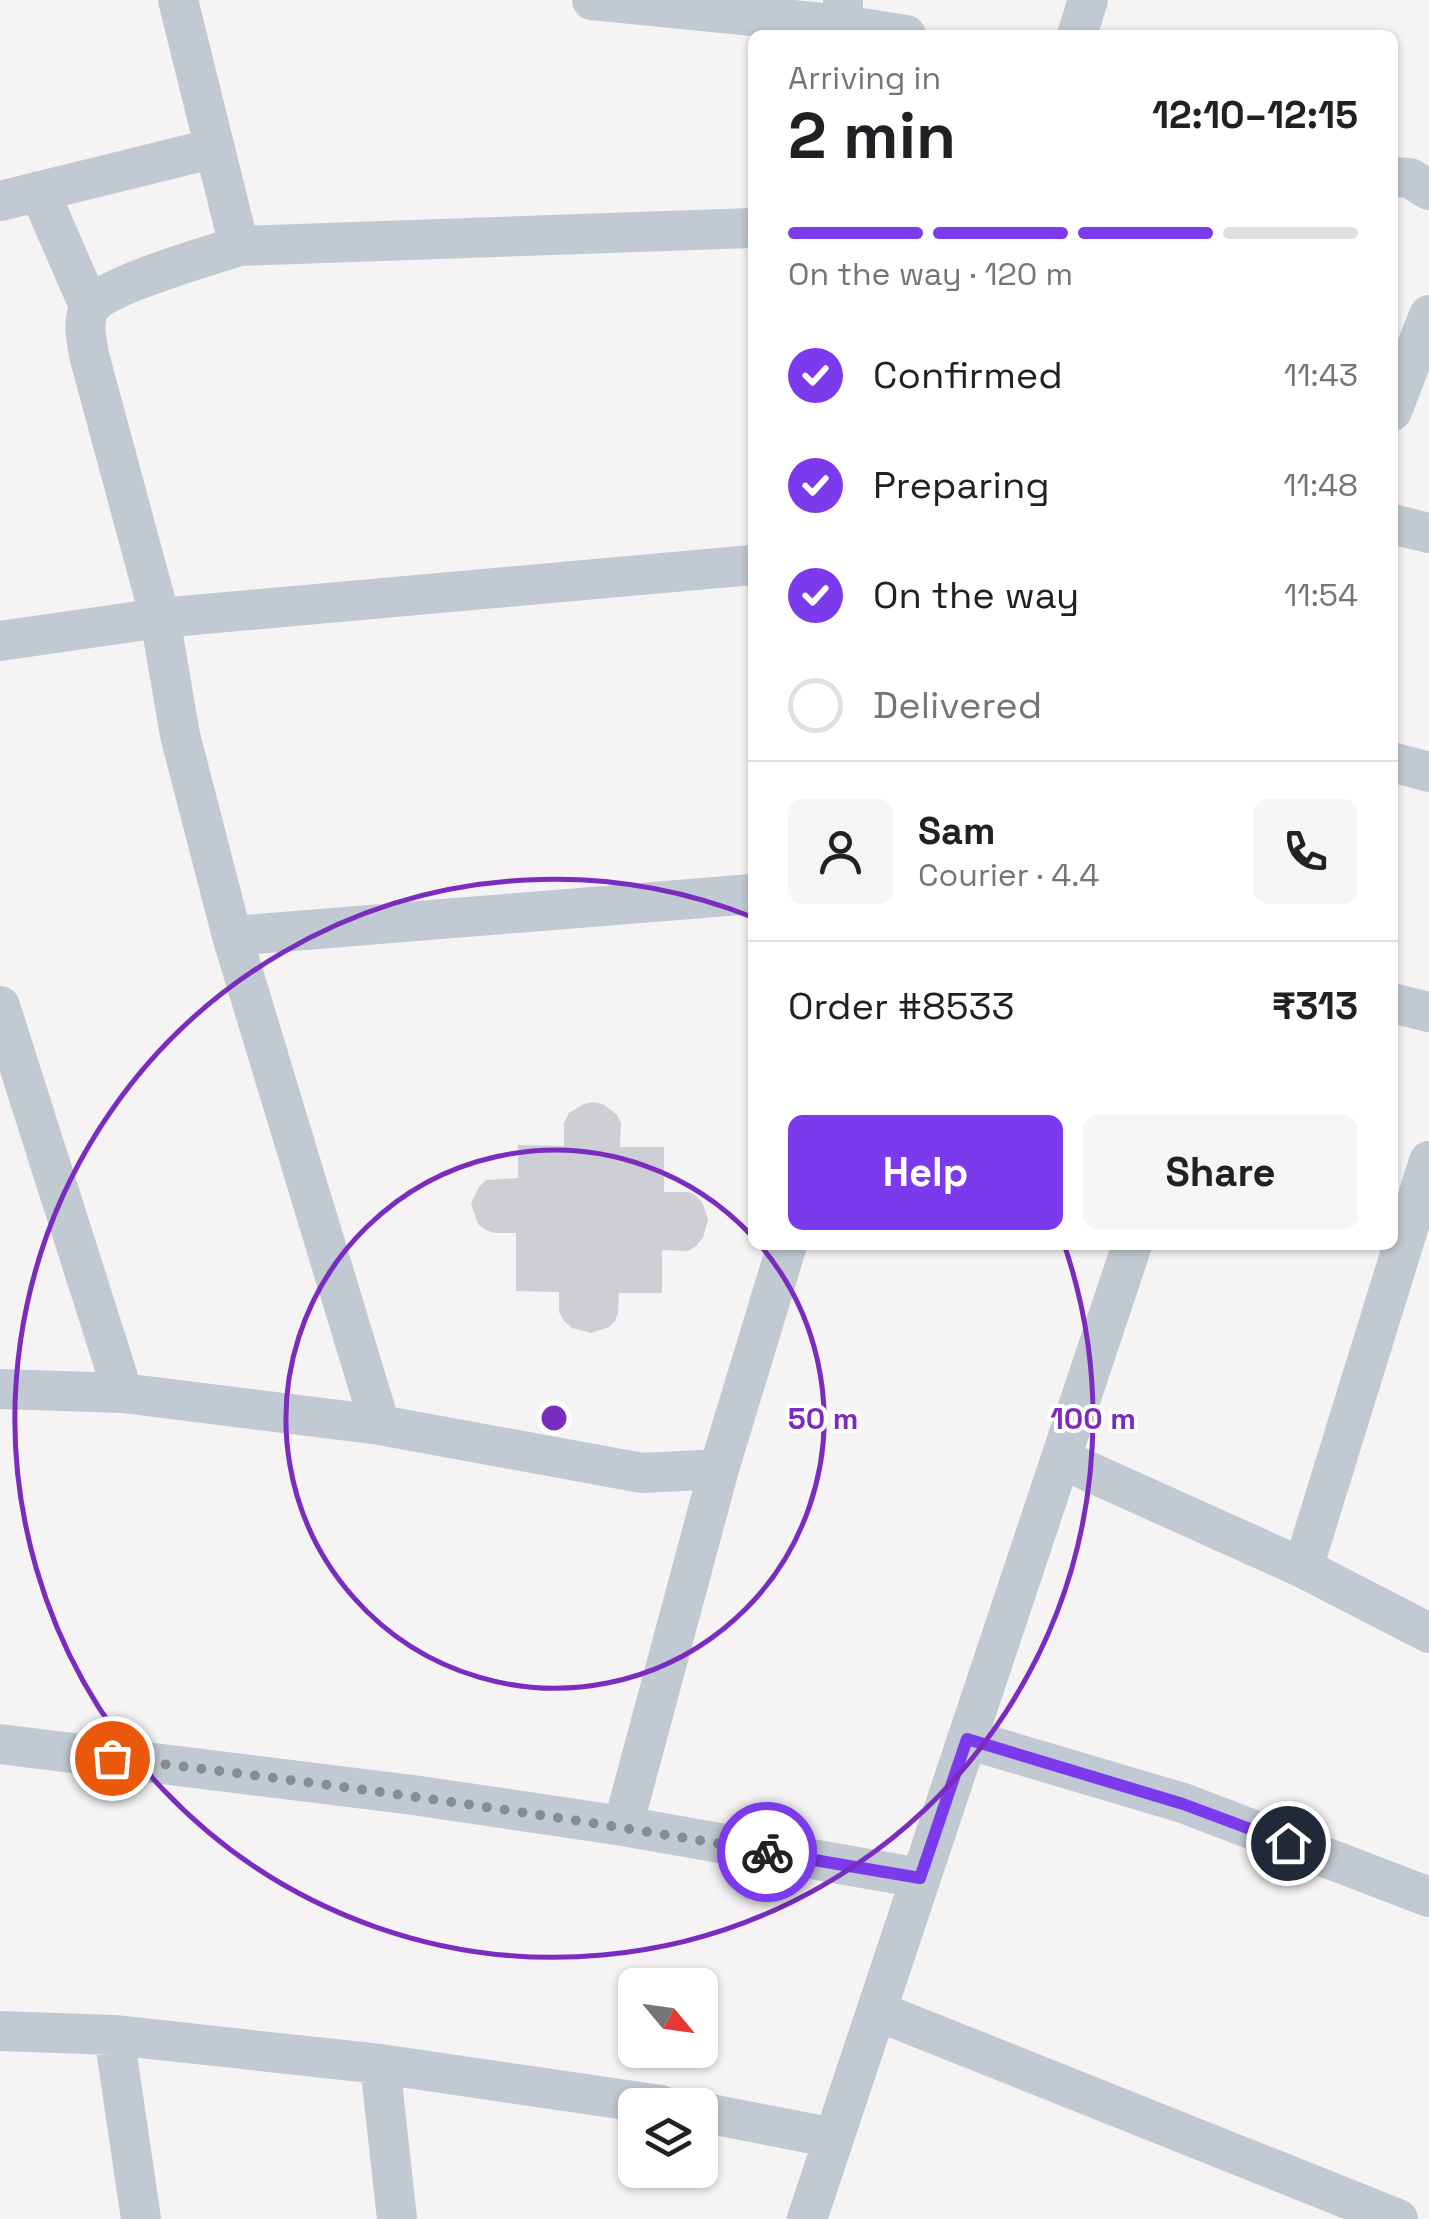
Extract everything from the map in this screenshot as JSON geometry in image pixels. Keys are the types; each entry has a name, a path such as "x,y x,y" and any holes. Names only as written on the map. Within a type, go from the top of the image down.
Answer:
{"street":[{"path":"178,0 239,246"},
{"path":"592,0 843,13 892,30"},
{"path":"1079,30 1088,0"},
{"path":"0,200 215,148"},
{"path":"1398,178 1410,178 1429,190"},
{"path":"39,191 90,308 85,328 89,356 160,618 180,735 232,936 380,1425"},
{"path":"90,308 115,289 239,246 748,228"},
{"path":"1398,396 1429,316"},
{"path":"1398,525 1429,533"},
{"path":"0,641 160,618 748,565"},
{"path":"1398,764 1429,772"},
{"path":"232,936 748,894"},
{"path":"1398,1004 1429,1012"},
{"path":"0,1006 123,1393"},
{"path":"1304,1568 1429,1161"},
{"path":"622,1826 719,1469 785,1250"},
{"path":"807,2219 1130,1250"},
{"path":"0,1389 123,1393 380,1425 642,1472 719,1469"},
{"path":"1061,1459 1304,1568 1429,1633"},
{"path":"967,1739 1183,1804 1429,1896"},
{"path":"0,1744 413,1795 622,1826 920,1878"},
{"path":"877,2011 1398,2219"},
{"path":"0,2031 114,2035 380,2064 618,2099"},
{"path":"114,2035 141,2219"},
{"path":"380,2064 397,2219"},
{"path":"718,2115 834,2138"}],"building":[{"path":"593,1102 603,1104 617,1115 621,1123 620,1147 664,1147 664,1192 689,1192 696,1196 708,1219 703,1238 696,1246 688,1251 662,1250 662,1293 619,1293 615,1321 591,1333 572,1328 564,1321 559,1312 559,1292 516,1291 516,1233 486,1230 478,1224 471,1204 486,1180 518,1178 518,1145 564,1146 564,1123 569,1113"}],"way so far":[{"path":"112,1758 413,1795 767,1852"}],"route":[{"path":"767,1852 920,1878 967,1739 1183,1804 1288,1843"}]}
